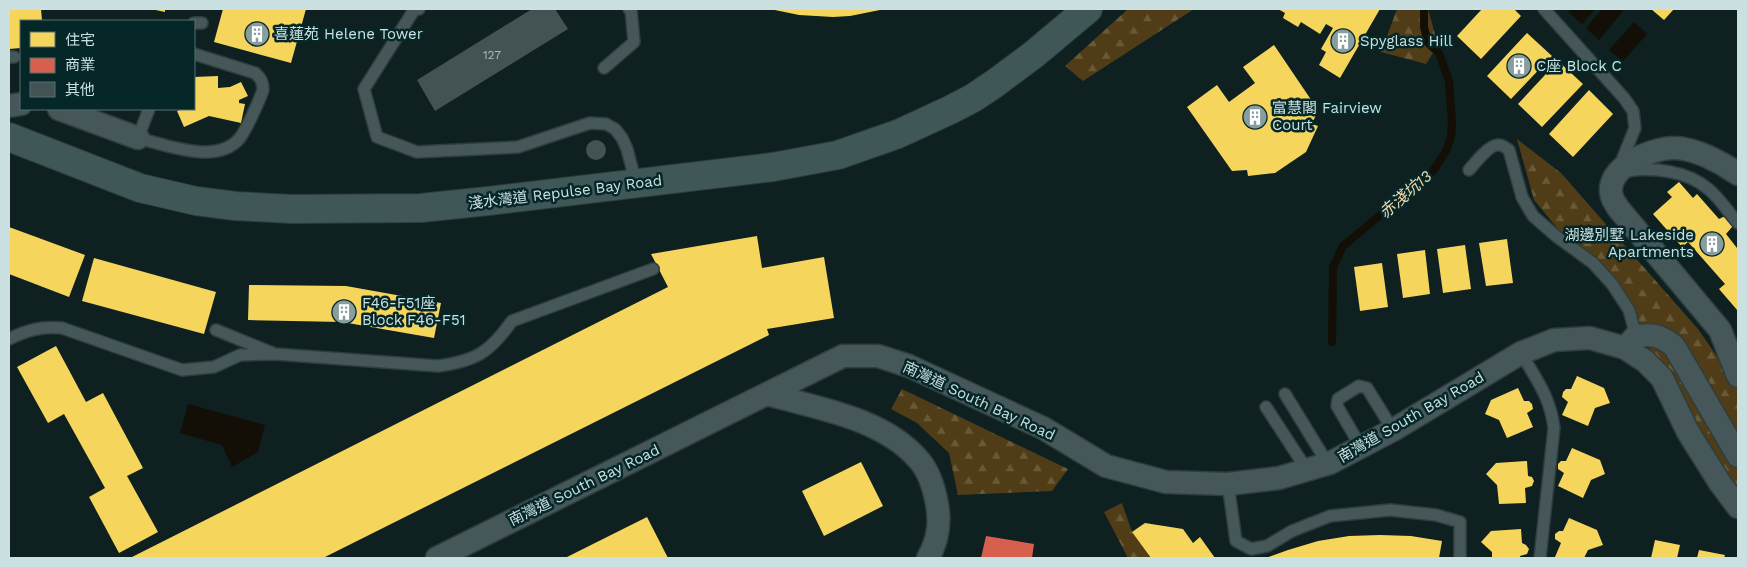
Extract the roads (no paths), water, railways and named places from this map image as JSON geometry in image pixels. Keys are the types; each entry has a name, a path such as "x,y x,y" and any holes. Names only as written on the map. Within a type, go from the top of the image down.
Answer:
{"main road":[{"name":"淺水灣道 Repulse Bay Road","path":"9,137 140,188 179,198 252,207 292,209 421,208 636,184 815,161 898,134 950,110 994,84 1053,39 1088,9"}],"street":[{"path":"62,110 138,138"},
{"path":"1738,174 1705,155 1674,148 1642,155 1616,173 1612,185 1612,197 1618,208 1720,330 1738,376"},
{"path":"1630,342 1657,335 1674,346 1738,456"},
{"name":"南灣道 South Bay Road","path":"438,558 843,356 878,356 909,366 1042,428 1106,466 1166,482 1228,484 1279,478 1317,467 1393,430 1521,353 1554,340 1590,338 1630,342 1662,378 1688,432 1720,483 1738,507"},
{"path":"767,394 854,419 892,437 918,458 933,484 940,515 936,540 928,558"}],"lane":[{"path":"418,9 414,10 364,89 377,137 417,152 518,147 590,123 606,124 615,129 622,138 627,149 636,184"},
{"path":"604,68 634,42 631,10 629,9"},
{"path":"1544,9 1624,98 1633,111 1635,128 1616,173"},
{"path":"149,110 138,138 179,149 203,152 227,148 239,139 264,90 260,77 255,72 195,54"},
{"path":"1469,170 1490,148 1497,144 1509,150 1522,197 1533,216 1556,236 1593,262 1612,284 1629,310 1630,342"},
{"path":"1616,173 1640,169 1663,170 1686,176 1707,187 1738,224"},
{"path":"9,339 36,328 62,328 182,370 214,367 240,355 275,354 438,366 461,363 481,354 499,339 512,321 654,269"},
{"path":"216,330 275,354"},
{"path":"1521,353 1546,396 1552,411 1554,428 1540,558"},
{"path":"1361,447 1337,406 1338,399 1359,386 1367,388 1393,430"},
{"path":"1285,394 1317,467"},
{"path":"1266,407 1317,467"},
{"path":"1228,484 1236,541 1251,549 1267,546 1292,531 1330,516 1390,510 1436,515 1460,522 1460,558"}],"waterway":[{"name":"赤淺坑13","path":"1332,342 1333,267 1343,246 1433,171 1446,151 1451,137 1449,81 1439,53 1428,43 1424,27 1424,9"}],"place":[{"name":"喜蓮苑 Helene Tower","path":"257,34"},
{"name":"Spyglass Hill","path":"1343,41"},
{"name":"C座 Block C","path":"1519,66"},
{"name":"富慧閣 Fairview Court","path":"1255,117"},
{"name":"湖邊別墅 Lakeside Apartments","path":"1712,244"},
{"name":"F46-F51座 Block F46-F51","path":"344,312"}]}
